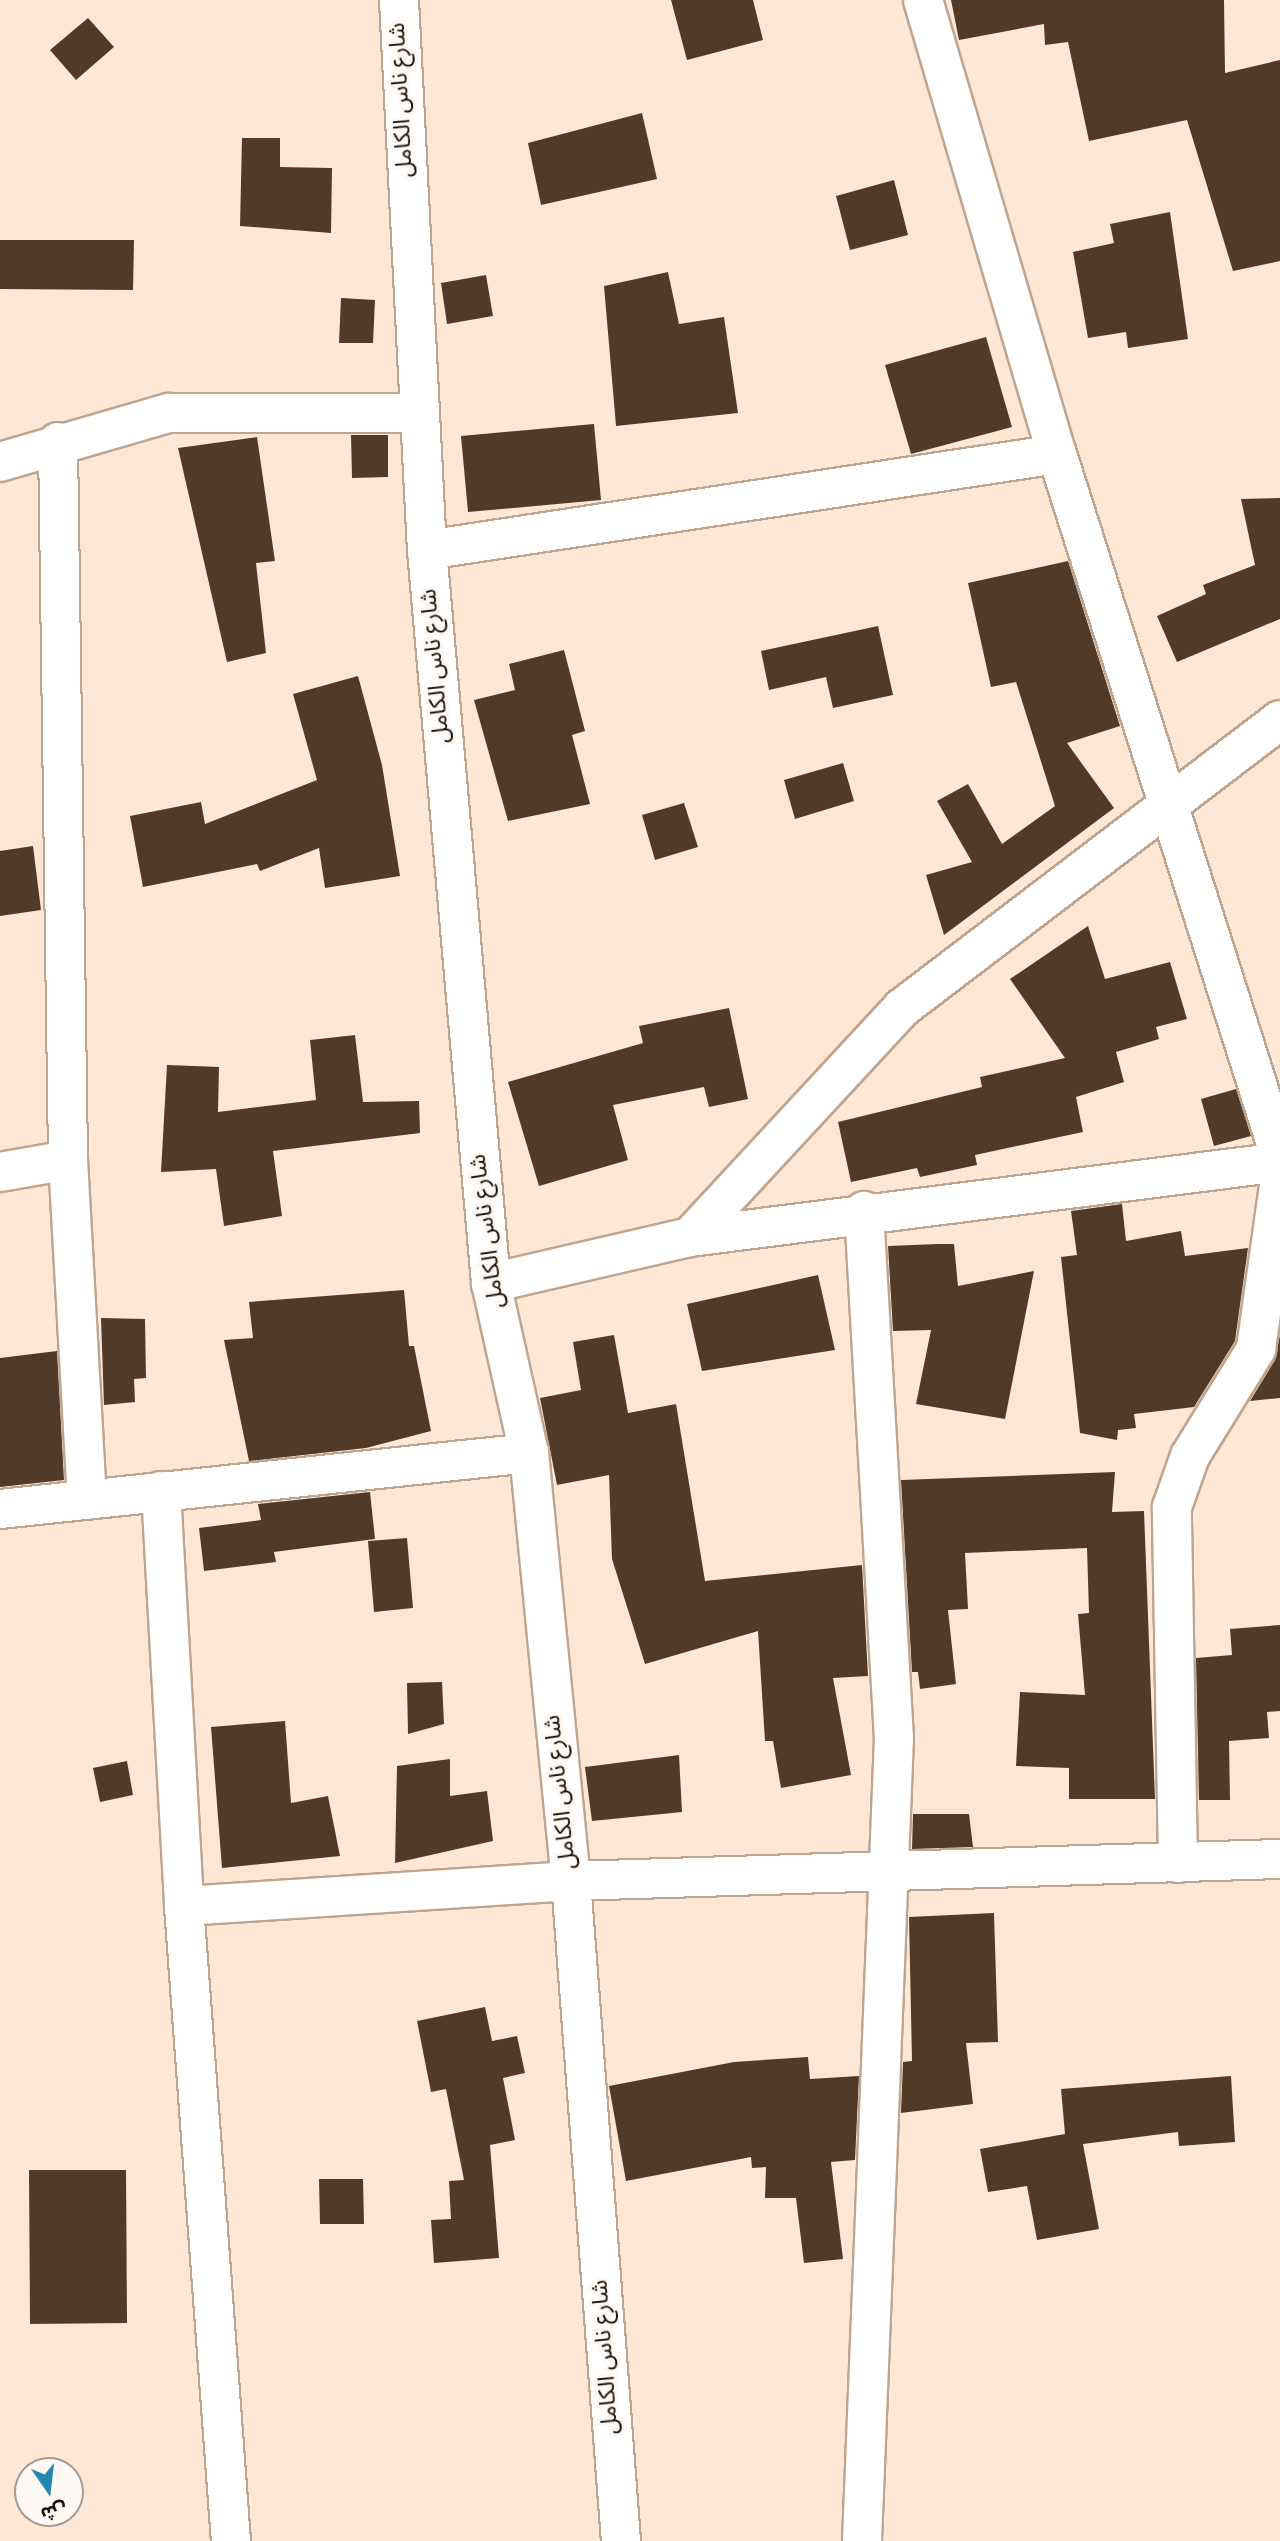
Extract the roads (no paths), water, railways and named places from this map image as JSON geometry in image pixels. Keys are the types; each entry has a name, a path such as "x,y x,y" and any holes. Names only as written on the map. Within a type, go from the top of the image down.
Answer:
{"street":[{"name":"شارع ناس الكامل","path":"399,0 427,550 491,1283 530,1453 571,1881 621,2541"},
{"path":"923,0 1057,454 1171,797 1280,1156"},
{"path":"0,462 58,442 169,413 418,413"},
{"path":"58,442 68,1160 88,1496"},
{"path":"427,550 1057,454"},
{"path":"690,1237 902,1008 1171,797 1280,720"},
{"path":"0,1171 68,1160"},
{"path":"491,1283 690,1237 864,1211 1280,1162"},
{"path":"1178,1863 1172,1507 1190,1456 1256,1349 1280,1178"},
{"path":"862,2541 894,1739 864,1211"},
{"path":"0,1509 88,1496 530,1453"},
{"path":"161,1491 184,1906 231,2541"},
{"path":"184,1906 571,1881 888,1875 1280,1859"}]}
